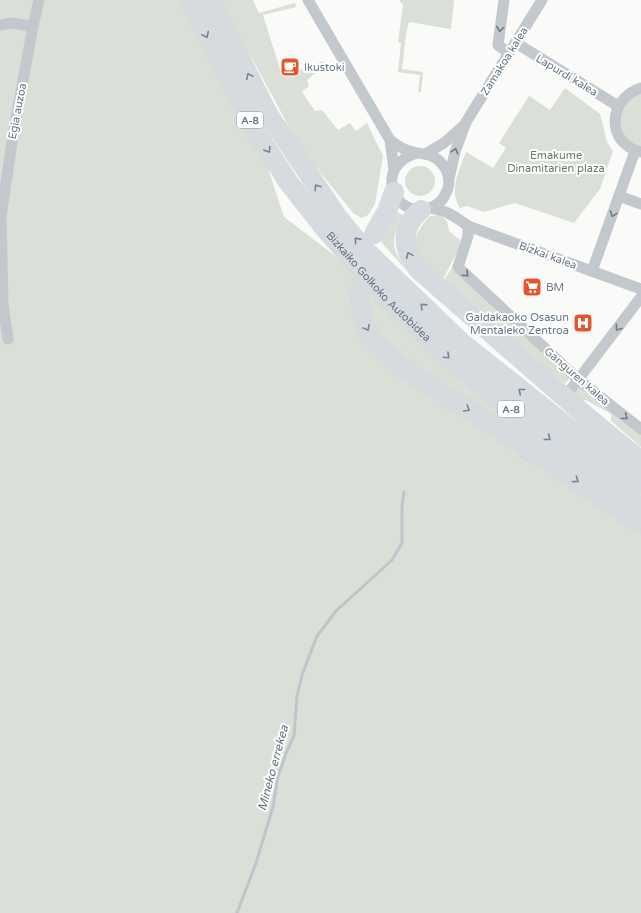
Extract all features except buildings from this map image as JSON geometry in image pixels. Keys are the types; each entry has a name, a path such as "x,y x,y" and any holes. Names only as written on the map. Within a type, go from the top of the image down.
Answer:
{"highway":[{"name":"Bizkaiko Golkoko Autobidea","path":"189,0 256,132 288,183 333,224 363,248 461,342 576,434 641,482"},
{"name":"Bizkaiko Golkoko Autobidea","path":"211,0 268,114 333,224 388,300 461,369 641,510"},
{"path":"374,234 387,211 394,192"},
{"path":"426,209 415,215 406,231 405,240 407,251 420,271 586,416 641,461"},
{"path":"358,291 362,318 373,339 408,372 473,412 641,524"}],"street":[{"name":"Egia auzoa","path":"8,339 3,305 1,217 12,135 32,26 39,0"},
{"path":"308,0 390,140 394,168 392,178 392,187 394,192"},
{"path":"504,0 498,45 509,53"},
{"name":"Zamakoa kalea","path":"449,182 455,152 466,122 542,0"},
{"path":"0,25 11,23 32,26"},
{"name":"Lapurdi kalea","path":"516,43 618,106"},
{"path":"592,272 619,196 638,152 626,145 619,137 615,116 618,106 624,97 641,88"},
{"name":"Zamakoa kalea","path":"422,153 444,143 466,122"},
{"path":"390,140 408,151 435,157 447,172 449,182 443,199 426,209"},
{"path":"394,168 404,158 422,153"},
{"name":"Bizkai kalea","path":"394,192 401,203 408,208 440,209 468,226 641,289"},
{"name":"Bizkai kalea","path":"445,194 448,205 457,218"},
{"path":"619,196 641,204"},
{"name":"Ganguren kalea","path":"468,226 468,236 458,267 579,380 641,429"},
{"path":"571,389 641,297"}],"green space":[{"path":"0,0 190,0 256,132 284,217 641,488 641,913 0,913"},
{"path":"220,0 253,0 259,13 295,3 296,7 263,15 281,72 305,69 323,61 323,67 307,80 309,86 302,92 315,111 322,110 338,130 350,123 356,131 367,123 383,156 375,204 368,215 362,218 354,214 301,149 225,12"},
{"path":"399,0 454,0 451,29 409,22 402,69 423,72 421,92 418,92 420,75 398,72 401,43 398,42 403,5"},
{"name":"Emakume Dinamitarien plaza","path":"565,88 600,114 607,142 613,151 600,189 574,223 515,203 484,212 467,206 460,208 455,194 455,187 458,172 466,152 493,168 506,148 499,143 529,96 550,110"},
{"path":"641,93 641,148 632,143 625,136 621,129 620,121 621,113 626,105 632,98"},
{"path":"420,166 431,170 435,181 431,192 420,196 409,192 405,181 409,170"},
{"path":"397,212 403,215 396,232 394,245 395,250 406,270 381,242"},
{"path":"440,215 447,221 449,231 461,241 459,244 460,247 442,281 424,265 416,256 414,250 417,234 426,220 430,216"},
{"path":"453,266 575,370 565,384 442,283"},
{"path":"579,380 641,429 641,447 611,421 611,414 588,401 579,399 571,389"}],"waterway":[{"name":"Mineko errekea","path":"237,913 256,863 273,807 278,776 294,736 297,696 302,675 317,636 336,611 392,560 402,543 402,507 404,492"}],"tunnel":[{"path":"522,459 556,411"}],"place":[{"name":"Ikustoki","path":"290,67"},
{"name":"BM","path":"532,287"},
{"name":"Galdakaoko Osasun Mentaleko Zentroa","path":"583,323"}]}
